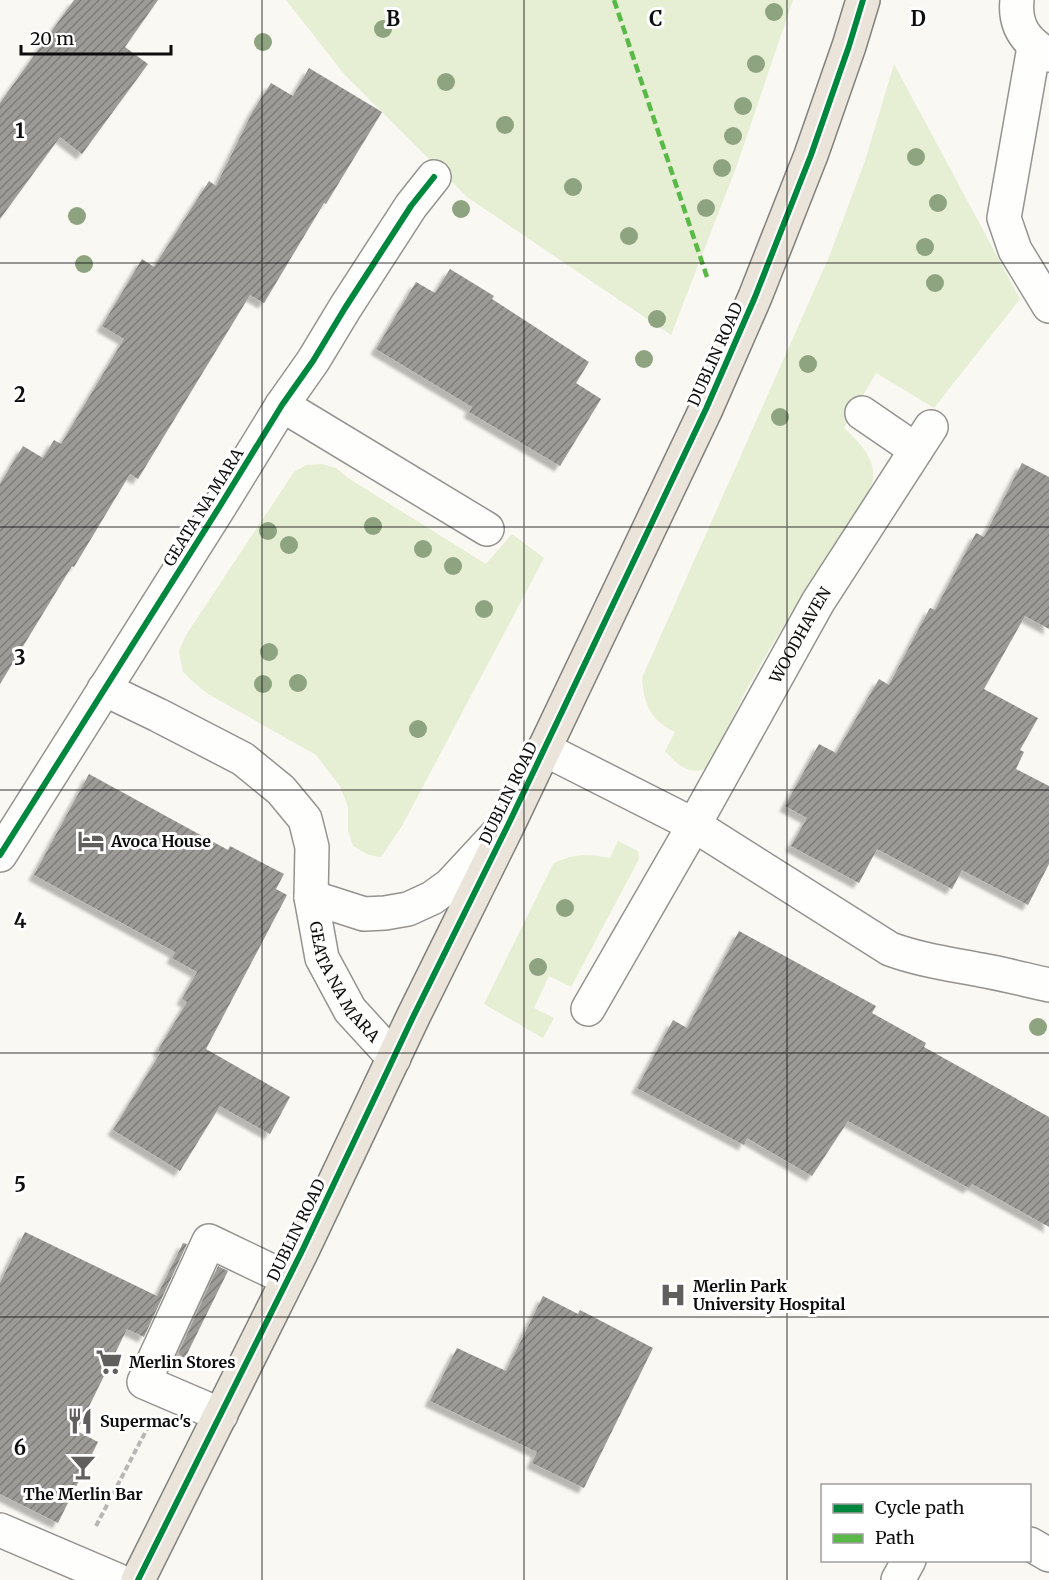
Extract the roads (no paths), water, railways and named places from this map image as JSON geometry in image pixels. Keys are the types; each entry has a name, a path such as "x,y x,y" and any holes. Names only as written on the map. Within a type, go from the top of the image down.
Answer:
{"main road":[{"name":"DUBLIN ROAD","path":"138,1580 288,1279 706,409 755,297 830,103 862,0"}],"street":[{"path":"1017,0 1017,18 1024,34 1042,51 1004,218 1015,250 1049,306"},
{"name":"GEATA NA MARA","path":"0,855 282,405 313,361 411,206 434,177"},
{"path":"282,405 487,530"},
{"name":"WOODHAVEN","path":"588,1009 818,602 924,438 862,413"},
{"name":"GEATA NA MARA","path":"104,689 243,759 281,790 305,819 312,848 311,897 322,958 350,1010 394,1058"},
{"path":"544,749 694,825 890,949 930,961 1049,985"},
{"name":"GEATA NA MARA","path":"311,897 364,914 408,909 432,898 450,885 510,821"},
{"path":"221,1415 144,1382 209,1241 288,1279"},
{"path":"0,1530 117,1580"},
{"path":"1031,1545 1049,1555"},
{"path":"898,1580 908,1562"},
{"path":"1041,1580 1049,1567"}],"place":[{"name":"Avoca House","path":"91,841"},
{"name":"Merlin Park University Hospital","path":"673,1295"},
{"name":"Merlin Stores","path":"109,1362"},
{"name":"Supermac's","path":"80,1421"},
{"name":"The Merlin Bar","path":"83,1467"}]}
